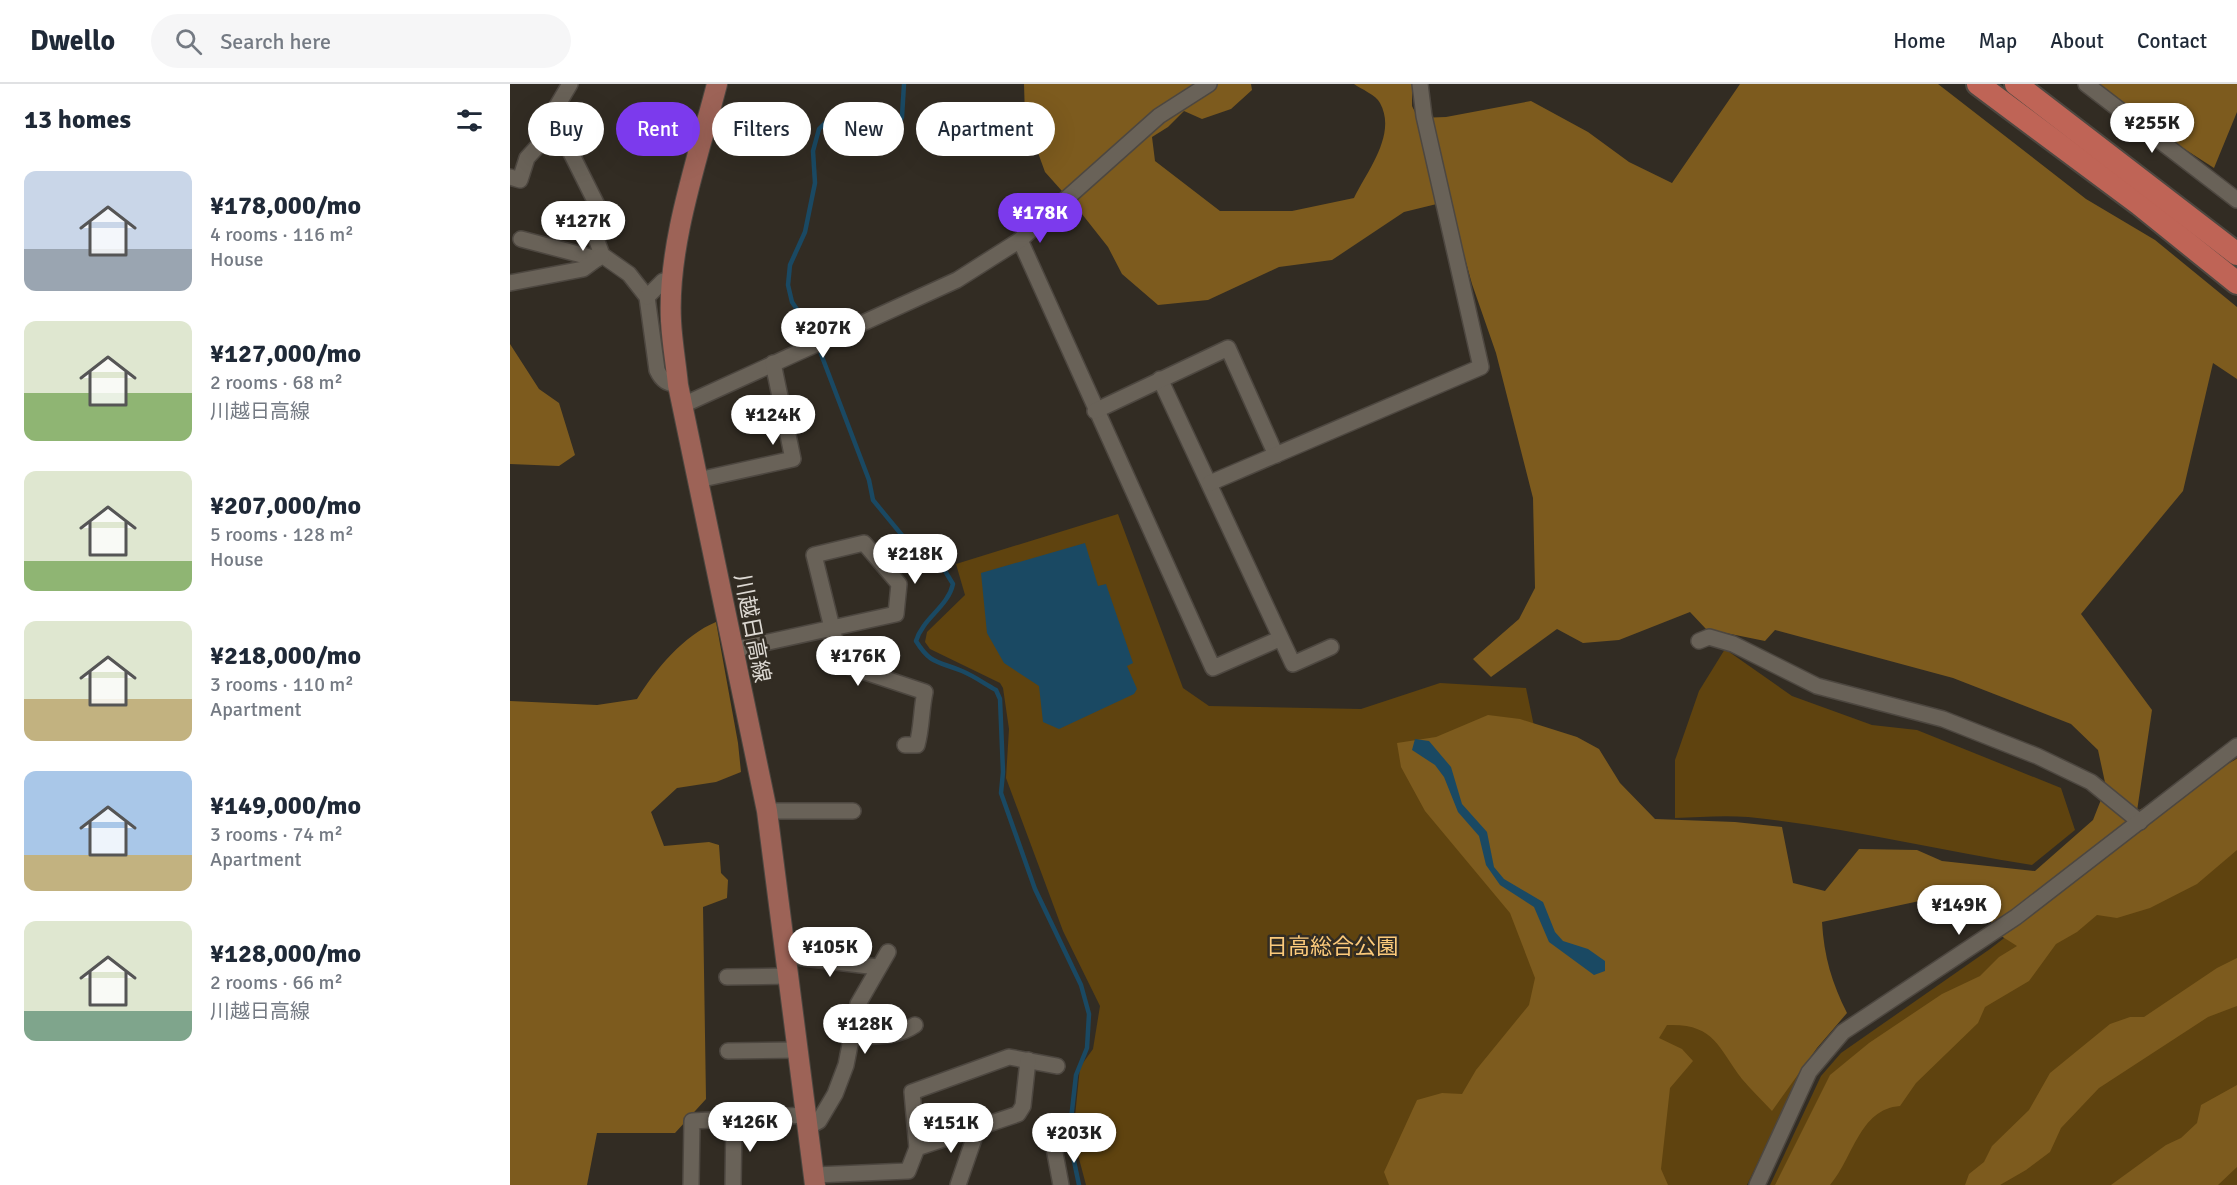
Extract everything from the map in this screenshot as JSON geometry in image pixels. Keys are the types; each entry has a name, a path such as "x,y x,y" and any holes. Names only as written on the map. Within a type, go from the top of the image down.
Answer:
{"highway":[{"path":"1978,84 2139,204 2237,283"},
{"path":"2016,84 2237,254"}],"main road":[{"name":"川越日高線","path":"717,84 682,225 673,279 670,321 678,385 767,811 815,1180"}],"street":[{"path":"559,102 570,84"},
{"path":"683,405 957,280 1020,240 1159,116 1209,84"},
{"path":"1210,483 1481,367 1424,116 1420,84"},
{"path":"2086,84 2237,200"},
{"path":"510,177 520,180 529,156"},
{"path":"572,156 598,207 597,241 600,257"},
{"path":"521,239 600,257 629,274 647,297 657,370 661,379 678,385"},
{"path":"1020,240 1095,411 1213,668 1280,639"},
{"path":"510,283 583,269 600,257"},
{"path":"647,297 663,280 673,279"},
{"path":"1095,411 1228,348 1276,455"},
{"path":"698,480 793,459 773,363"},
{"path":"1160,380 1293,664 1330,647"},
{"path":"732,650 831,629 897,614 899,584 864,543 814,555 831,629 841,664 925,692 921,711 922,728 917,745 905,745"},
{"path":"1699,641 1709,637 1733,644 1817,686 1943,719 2037,756 2091,782 2140,822"},
{"path":"1757,1185 1809,1072 1843,1032 1987,938 2237,746"},
{"path":"767,811 853,811"},
{"path":"691,1185 692,1120 819,1121 835,1094 853,1036 858,1004 877,967 888,952"},
{"path":"787,956 877,967"},
{"path":"728,977 790,976"},
{"path":"853,1036 887,1036 904,1033 915,1025"},
{"path":"728,1051 797,1050"},
{"path":"900,1185 917,1148 912,1092 1009,1057 1057,1065"},
{"path":"917,1148 1018,1114 1023,1106 1028,1060"},
{"path":"733,1185 734,1120"},
{"path":"958,1185 978,1127"},
{"path":"1054,1148 1061,1185"},
{"path":"815,1180 908,1171"}],"green space":[{"name":"日高総合公園","path":"1118,514 1183,688 1209,706 1361,709 1440,683 1526,688 1557,836 1692,945 1802,1070 1747,1185 1086,1185 1073,1136 1080,1067 1093,1049 1100,1006 1063,931 1006,778 1009,729 1003,688 1000,683 930,649 925,642 927,632 965,595 956,564"},
{"path":"1725,649 1792,696 1872,725 1917,730 2061,788 2075,830 2032,865 1784,821 1739,816 1675,818 1675,760 1699,691"},
{"path":"2237,758 2237,1185 1770,1185 1821,1076 1841,1053 1990,949"}],"shaded area":[{"path":"1024,84 1251,84 1252,90 1231,109 1202,119 1184,111 1168,127 1152,137 1155,161 1220,211 1292,211 1354,198 1379,152 1385,127 1380,103 1354,84 1412,84 1412,106 1418,118 1446,117 1531,101 1588,132 1629,162 1672,183 1740,84 1938,84 2086,199 2155,240 2237,307 2237,379 2213,363 2183,491 2081,614 2152,710 2137,811 2237,759 2237,850 2197,884 2150,908 2117,918 2097,915 2077,932 2056,944 2029,981 1985,1007 1978,1023 1916,1083 1900,1106 1886,1109 1866,1125 1830,1185 1775,1185 1830,1075 1869,1043 1942,994 1980,976 1999,957 2017,946 1998,934 1982,906 1924,900 1822,922 1830,969 1847,1013 1817,1048 1772,1111 1742,1079 1713,1039 1695,1028 1667,1025 1659,1038 1682,1049 1693,1061 1670,1088 1661,1169 1668,1185 1389,1185 1384,1172 1417,1100 1442,1093 1462,1094 1476,1070 1529,1005 1535,978 1510,913 1425,811 1401,767 1397,743 1436,737 1488,715 1520,719 1577,737 1599,749 1620,783 1655,819 1735,822 1782,827 1793,883 1825,891 1859,849 1917,850 1942,861 2035,871 2093,820 2106,787 2098,750 2071,724 1953,678 1775,630 1765,641 1706,629 1690,612 1619,640 1583,643 1557,629 1491,677 1473,659 1519,619 1535,588 1533,498 1496,353 1472,284 1449,201 1404,212 1332,260 1279,267 1208,300 1158,305 1122,274 1108,247 1045,172 1039,156 1055,156 1055,102 1025,102"},
{"path":"2095,84 2237,84 2237,112 2214,168 2138,119"},
{"path":"510,344 539,389 559,403 575,455 559,466 510,464"},
{"path":"716,622 738,743 741,772 716,782 677,788 651,812 664,846 709,842 719,845 721,873 728,880 727,898 703,907 706,1099 675,1133 597,1133 587,1185 510,1185 510,701 597,705 637,699 671,654 693,635"},
{"path":"2237,958 2237,1006 2208,1017 2099,1088 2061,1128 2050,1152 2026,1170 2000,1185 1965,1185 1969,1174 1984,1162 1992,1146 2029,1110 2050,1073 2110,1024 2130,1017 2144,1017 2217,968"},
{"path":"2237,1085 2237,1167 2218,1185 2111,1185 2166,1145 2181,1138 2197,1123 2201,1105"}],"water":[{"path":"1085,543 1098,586 1106,584 1133,663 1127,666 1137,689 1134,694 1059,729 1043,722 1039,686 1004,663 987,633 981,573"},
{"path":"1415,739 1429,741 1451,767 1462,804 1487,832 1494,867 1504,879 1543,902 1555,932 1563,941 1588,949 1605,961 1605,971 1594,975 1549,942 1534,907 1500,885 1486,865 1479,836 1458,812 1444,777 1435,765 1412,750"}],"waterway":[{"path":"904,84 902,117 898,126 876,132 828,120 819,129 813,151 815,183 805,232 790,265 788,285 792,302 813,333 869,480 873,500 915,551 945,571 953,584 946,599 924,626 916,641 931,658 962,671 996,690 1000,699 1003,772 1001,793 1035,889 1081,985 1089,1014 1087,1048 1076,1075 1069,1137 1079,1185"}]}
